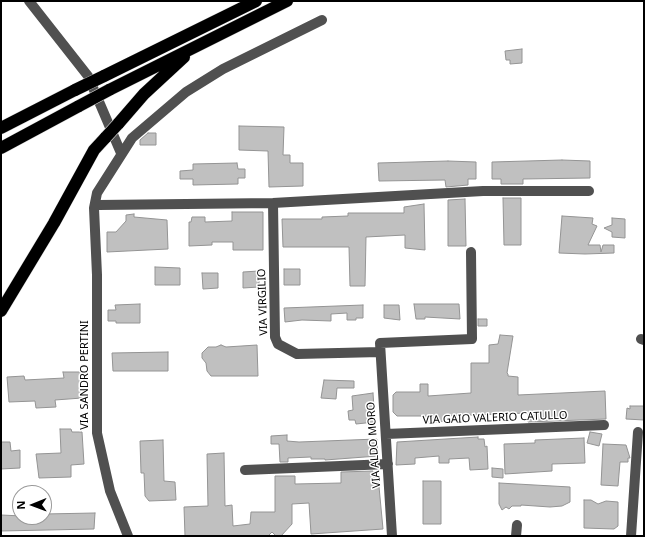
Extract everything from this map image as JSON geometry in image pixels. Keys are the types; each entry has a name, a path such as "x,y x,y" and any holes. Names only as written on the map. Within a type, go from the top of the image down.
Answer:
{"highway":[{"path":"1,128 256,1"},
{"path":"1,148 109,90 287,1"},
{"path":"1,311 46,236 94,150 144,94 197,45"}],"street":[{"path":"29,1 88,76 121,153"},
{"name":"VIA SANDRO PERTINI","path":"128,536 110,491 97,433 97,275 94,208 97,193 121,153 132,138 157,115 205,79 322,20"},
{"path":"94,208 96,205 273,203 483,191 589,191"},
{"name":"VIA VIRGILIO","path":"273,203 275,337 278,344 297,354 380,352"},
{"path":"380,352 380,343 382,342 472,339 471,252"},
{"name":"VIA ALDO MORO","path":"380,352 392,536"},
{"name":"VIA GAIO VALERIO CATULLO","path":"386,434 604,425"},
{"path":"631,536 637,436"},
{"path":"245,470 388,464"},
{"path":"516,526 516,536"}],"building":[{"path":"522,49 522,63 510,64 510,60 506,60 505,51"},
{"path":"239,126 284,127 283,155 290,155 290,163 303,163 303,186 269,187 268,151 239,150"},
{"path":"148,133 156,133 156,145 140,145 140,140"},
{"path":"562,160 590,161 590,178 523,179 523,184 501,184 501,179 492,179 492,162"},
{"path":"448,161 476,162 476,179 468,179 468,185 446,187 445,180 379,181 378,163"},
{"path":"237,163 238,169 245,169 245,178 238,178 238,184 193,185 193,179 180,179 180,171 193,170 193,164"},
{"path":"503,198 521,198 521,245 504,245"},
{"path":"465,199 466,246 448,246 448,200"},
{"path":"424,204 425,250 405,248 405,235 366,237 365,286 350,286 349,247 283,247 282,219 322,219 322,217 348,216 348,213 404,213 404,207"},
{"path":"232,212 263,212 263,250 233,250 233,242 212,242 212,245 189,246 189,222 191,222 192,217 205,217 205,222 232,221"},
{"path":"134,214 134,217 167,220 168,249 107,252 107,232 116,232 126,221 126,215"},
{"path":"562,216 593,218 592,224 597,226 588,245 600,245 601,252 603,245 614,245 614,253 559,253"},
{"path":"612,218 625,219 625,238 612,237 612,232 604,228 612,225"},
{"path":"155,267 180,268 180,285 155,285"},
{"path":"284,269 300,269 300,285 284,285"},
{"path":"259,271 259,287 243,288 243,272"},
{"path":"202,273 218,273 218,288 203,289"},
{"path":"140,304 140,323 116,323 116,321 108,321 108,310 116,310 115,305"},
{"path":"414,304 459,304 460,319 425,317 425,319 416,319"},
{"path":"363,305 363,318 356,318 356,320 347,320 347,313 331,314 331,321 302,320 285,322 284,308"},
{"path":"384,305 399,305 400,320 384,318"},
{"path":"478,319 487,319 487,326 478,326"},
{"path":"500,335 513,336 507,373 508,376 518,377 518,395 605,391 606,419 528,422 528,413 444,416 444,421 426,423 426,416 397,416 393,412 393,395 396,392 420,392 420,384 428,384 428,396 471,393 471,363 489,363 489,345 498,344"},
{"path":"221,345 226,347 257,345 258,376 211,376 207,371 206,363 202,358 202,353 208,347 216,347"},
{"path":"168,352 168,371 113,371 112,353"},
{"path":"63,372 81,372 82,398 55,400 56,407 36,408 35,401 9,402 7,377 24,376 25,380 64,378"},
{"path":"324,380 354,381 354,388 337,388 336,399 321,398"},
{"path":"373,393 375,422 356,424 355,420 349,420 348,411 353,410 352,396"},
{"path":"630,406 644,406 644,420 626,419 627,408 630,409"},
{"path":"60,429 71,429 72,432 82,432 84,464 71,465 71,477 39,478 36,454 61,453"},
{"path":"590,432 602,434 599,446 587,443"},
{"path":"287,435 287,441 299,442 377,439 378,456 325,460 311,459 311,457 288,458 288,462 280,462 279,444 271,444 271,436"},
{"path":"478,437 478,439 484,439 485,447 487,446 488,469 470,470 469,458 449,459 449,463 439,463 439,456 415,458 415,464 396,465 397,442"},
{"path":"584,438 585,463 552,464 552,471 505,474 504,444 535,443 535,440"},
{"path":"163,440 164,481 175,482 176,500 149,501 145,496 144,473 141,473 140,441"},
{"path":"1,442 10,442 11,451 20,450 20,468 1,469"},
{"path":"603,444 626,445 630,458 628,458 628,462 620,462 618,486 601,485"},
{"path":"224,453 225,506 232,505 233,526 250,524 251,512 275,512 275,476 295,476 295,484 341,483 341,472 373,471 373,475 378,476 383,529 311,534 309,503 292,504 292,524 281,536 276,536 272,532 268,536 185,536 184,507 208,506 207,454"},
{"path":"492,468 503,469 503,478 492,477"},
{"path":"423,481 441,481 441,524 423,524"},
{"path":"499,483 570,487 570,502 562,506 550,507 521,505 512,506 509,509 506,507 502,510 499,504"},
{"path":"584,500 591,500 598,504 606,501 618,502 618,526 614,529 584,528"},
{"path":"95,513 94,529 1,531 1,515 12,516 12,525 52,525 52,514"}]}
